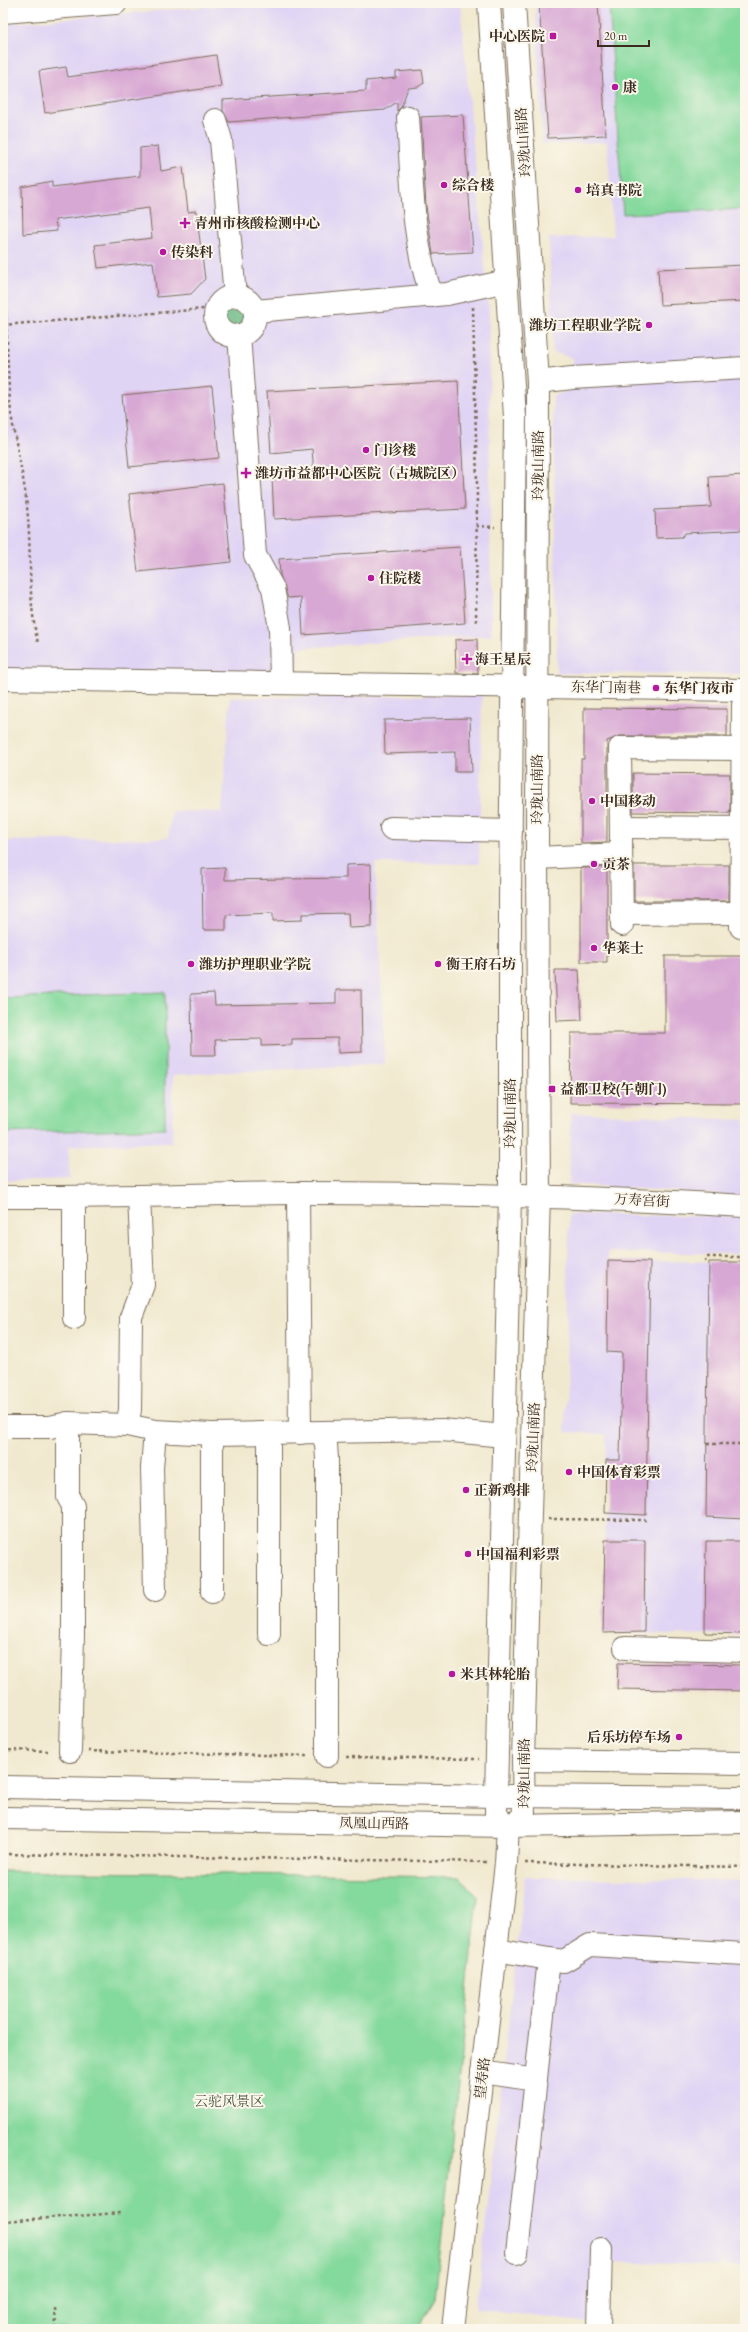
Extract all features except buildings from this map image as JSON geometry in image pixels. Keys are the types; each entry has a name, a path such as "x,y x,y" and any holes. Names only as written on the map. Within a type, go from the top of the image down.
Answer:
{"main road":[{"path":"3,12 116,3"},
{"name":"玲珑山南路","path":"489,3 514,406 510,1195 496,1796 496,1815 508,1826 524,1817 523,1760 540,1196 537,858 538,382 514,3"},
{"path":"408,117 416,236 422,269 432,296"},
{"path":"215,120 221,140 235,296"},
{"path":"255,311 432,296 472,290 507,281"},
{"path":"235,296 245,299 255,311 251,327 239,335 228,334 220,328 215,318 217,308 226,298 235,296"},
{"path":"239,335 255,555 273,588 280,628 281,682"},
{"path":"538,382 572,378 745,368"},
{"name":"东华门南巷","path":"3,679 513,685 744,698"},
{"path":"743,753 620,748 622,919 740,920 743,870 744,698"},
{"path":"621,827 743,818"},
{"path":"391,828 511,831"},
{"path":"537,858 621,854"},
{"path":"298,1193 300,1433"},
{"name":"万寿宫街","path":"3,1197 74,1198 298,1193 510,1195 745,1206"},
{"path":"127,1425 130,1410 131,1317 143,1285 139,1196"},
{"path":"74,1198 74,1318"},
{"path":"3,1427 50,1427 68,1423 127,1425 155,1431 212,1434 442,1430 504,1436"},
{"path":"68,1423 68,1497 73,1506 73,1634 70,1751"},
{"path":"154,1590 152,1462 155,1431"},
{"path":"268,1433 269,1634"},
{"path":"322,1433 326,1444 327,1459 327,1756"},
{"path":"212,1434 212,1592"},
{"path":"625,1648 745,1651"},
{"path":"523,1760 745,1764"},
{"name":"凤凰山西路","path":"3,1787 496,1796 745,1798"},
{"name":"凤凰山西路","path":"3,1818 508,1826 745,1822"},
{"name":"望寿路","path":"453,2329 506,1863 508,1826"},
{"path":"496,1950 564,1961 590,1944 745,1954"},
{"path":"517,2253 549,1959"},
{"path":"482,2072 536,2080"},
{"path":"599,2329 601,2249"}],"path":[{"path":"3,269 11,413 20,457 27,507 31,567 31,596 38,643"},
{"path":"472,290 477,485 476,624"},
{"path":"3,325 217,308"},
{"path":"705,1262 706,1257 745,1257"},
{"path":"707,1444 745,1444"},
{"path":"530,1518 646,1520"},
{"path":"3,1750 497,1760"},
{"path":"3,1854 745,1867"},
{"path":"3,2221 120,2213"},
{"path":"55,2308 56,2329"}],"shaded area":[{"name":"潍坊市益都中心医院（古城院区）","path":"249,3 460,3 489,310 491,635 298,648 298,677 3,672 3,24"},
{"name":"潍坊工程职业学院","path":"535,3 745,3 745,674 557,673 553,396 572,389 572,358 553,352 549,238 613,236 607,142 543,144"},
{"name":"潍坊护理职业学院","path":"482,695 479,864 375,863 385,1064 173,1075 172,1142 68,1146 70,1179 3,1181 3,841 168,838 172,811 222,812 230,698"},
{"path":"571,1113 745,1120 745,1196 569,1184"},
{"path":"569,1214 745,1217 745,1254 608,1252 608,1261 745,1262 745,1635 603,1633 606,1434 565,1432"},
{"path":"525,1877 745,1881 745,2266 608,2262 607,2325 476,2309"}],"green space":[{"path":"609,3 745,3 745,209 623,214"},
{"path":"235,305 243,309 247,317 243,325 235,329 227,325 223,317 227,309"},
{"path":"165,992 165,1128 3,1133 3,998"},
{"name":"云驼风景区","path":"3,1871 460,1877 478,1897 435,2299 417,2329 3,2329"}],"place":[{"name":"中心医院","path":"553,36"},
{"name":"康","path":"615,87"},
{"name":"综合楼","path":"444,185"},
{"name":"培真书院","path":"578,190"},
{"name":"青州市核酸检测中心","path":"185,223"},
{"name":"传染科","path":"163,252"},
{"name":"潍坊工程职业学院","path":"649,325"},
{"name":"门诊楼","path":"366,450"},
{"name":"潍坊市益都中心医院（古城院区）","path":"246,473"},
{"name":"住院楼","path":"371,578"},
{"name":"海王星辰","path":"467,659"},
{"name":"东华门夜市","path":"656,688"},
{"name":"中国移动","path":"592,801"},
{"name":"贡茶","path":"594,864"},
{"name":"华莱士","path":"594,948"},
{"name":"潍坊护理职业学院","path":"191,964"},
{"name":"衡王府石坊","path":"438,964"},
{"name":"益都卫校(午朝门)","path":"552,1089"},
{"name":"中国体育彩票","path":"569,1472"},
{"name":"正新鸡排","path":"466,1490"},
{"name":"中国福利彩票","path":"468,1554"},
{"name":"米其林轮胎","path":"452,1674"},
{"name":"后乐坊停车场","path":"679,1737"}]}
